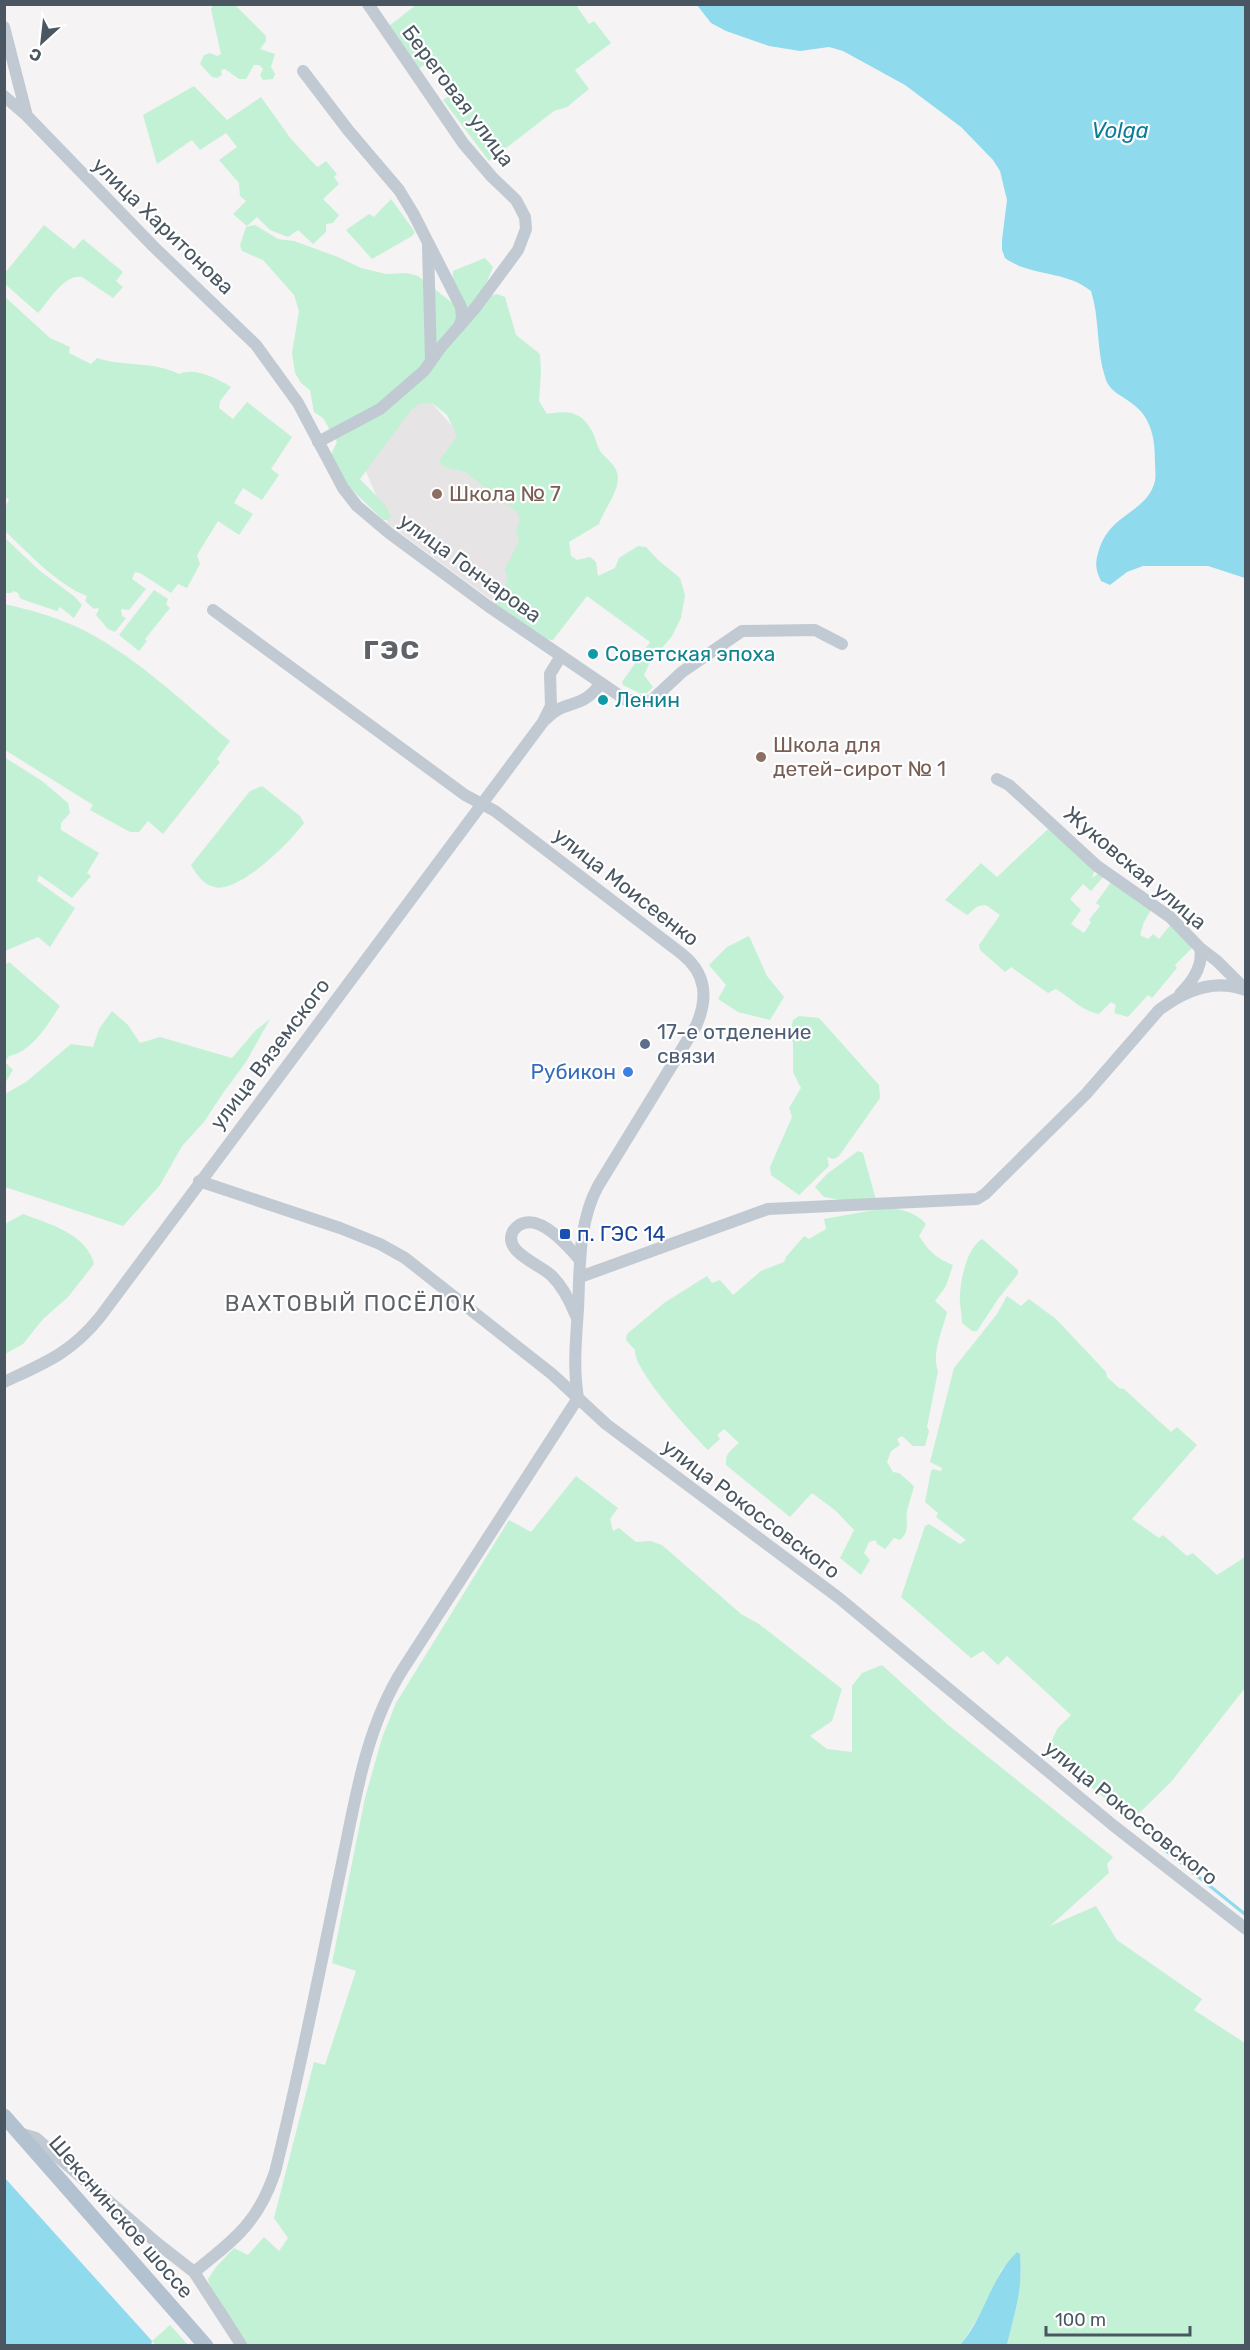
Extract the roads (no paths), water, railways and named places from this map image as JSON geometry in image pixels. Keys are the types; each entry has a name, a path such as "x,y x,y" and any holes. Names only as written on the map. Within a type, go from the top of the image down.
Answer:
{"main road":[{"name":"Шекснинское шоссе","path":"4,2116 206,2346"}],"street":[{"name":"Береговая улица","path":"368,4 463,143 492,177 516,200 525,217 525,235 518,250 458,328"},
{"name":"улица Харитонова","path":"4,27 27,116 138,231 256,345 291,390 318,441"},
{"path":"303,71 348,130 399,190 461,307 462,318 458,328 419,376 380,409 318,441"},
{"path":"4,96 27,116"},
{"path":"428,242 431,361"},
{"name":"улица Гончарова","path":"318,441 343,488 366,516 488,606 626,700 651,701 682,672 742,631 815,630 842,644"},
{"name":"улица Моисеенко","path":"213,610 465,795 495,811 539,843 696,967 704,987 704,1001 696,1026 594,1194 585,1220 580,1260 574,1368 578,1398"},
{"path":"543,722 551,706 550,674 561,656"},
{"path":"543,722 557,709 589,698 601,683"},
{"path":"551,690 559,700 573,705"},
{"name":"улица Вяземского","path":"4,1382 53,1359 77,1342 100,1317 199,1181 543,722"},
{"name":"Жуковская улица","path":"998,779 1009,785 1097,866 1170,917 1245,990"},
{"path":"580,1276 768,1209 977,1199 985,1194 1068,1112 1148,1022 1177,997 1192,980 1200,965 1200,948"},
{"path":"1177,997 1194,989 1212,986 1230,985 1245,990"},
{"name":"улица Рокоссовского","path":"199,1181 313,1218 396,1252 446,1288 552,1374 625,1439 838,1599 1114,1826 1245,1929"},
{"path":"577,1318 564,1292 553,1277 515,1250 511,1241 513,1232 519,1225 534,1222 553,1233 580,1260"},
{"path":"194,2272 236,2237 251,2221 264,2200 275,2172 356,1800 372,1733 381,1708 403,1669 578,1398"},
{"path":"19,2133 36,2138 157,2243 194,2272 242,2346"}],"water":[{"name":"Volga","path":"697,5 1245,5 1245,578 1208,566 1143,566 1127,572 1110,585 1101,581 1096,562 1104,538 1119,520 1144,500 1151,492 1155,481 1151,430 1140,411 1113,390 1107,382 1100,356 1096,312 1091,291 1071,280 1026,268 1005,258 1002,240 1007,200 1000,171 993,160 961,127 905,85 843,51 829,47 800,51 769,46 726,31 711,23"},
{"path":"4,2177 152,2341 151,2345 5,2345"},
{"path":"1017,2252 1020,2254 1021,2267 1019,2290 1007,2345 960,2345 976,2322 1000,2274"}],"waterway":[{"path":"1160,1846 1246,1915"}],"place":[{"name":"Школа № 7","path":"437,494"},
{"name":"Советская эпоха","path":"593,654"},
{"name":"Ленин","path":"603,700"},
{"name":"Школа для детей-сирот № 1","path":"761,757"},
{"name":"17-е отделение связи","path":"645,1044"},
{"name":"Рубикон","path":"628,1072"},
{"name":"п. ГЭС 14","path":"565,1234"}],"district":[{"name":"ГЭС","path":"392,650"},
{"name":"ВАХТОВЫЙ ПОСЁЛОК","path":"351,1303"}]}
